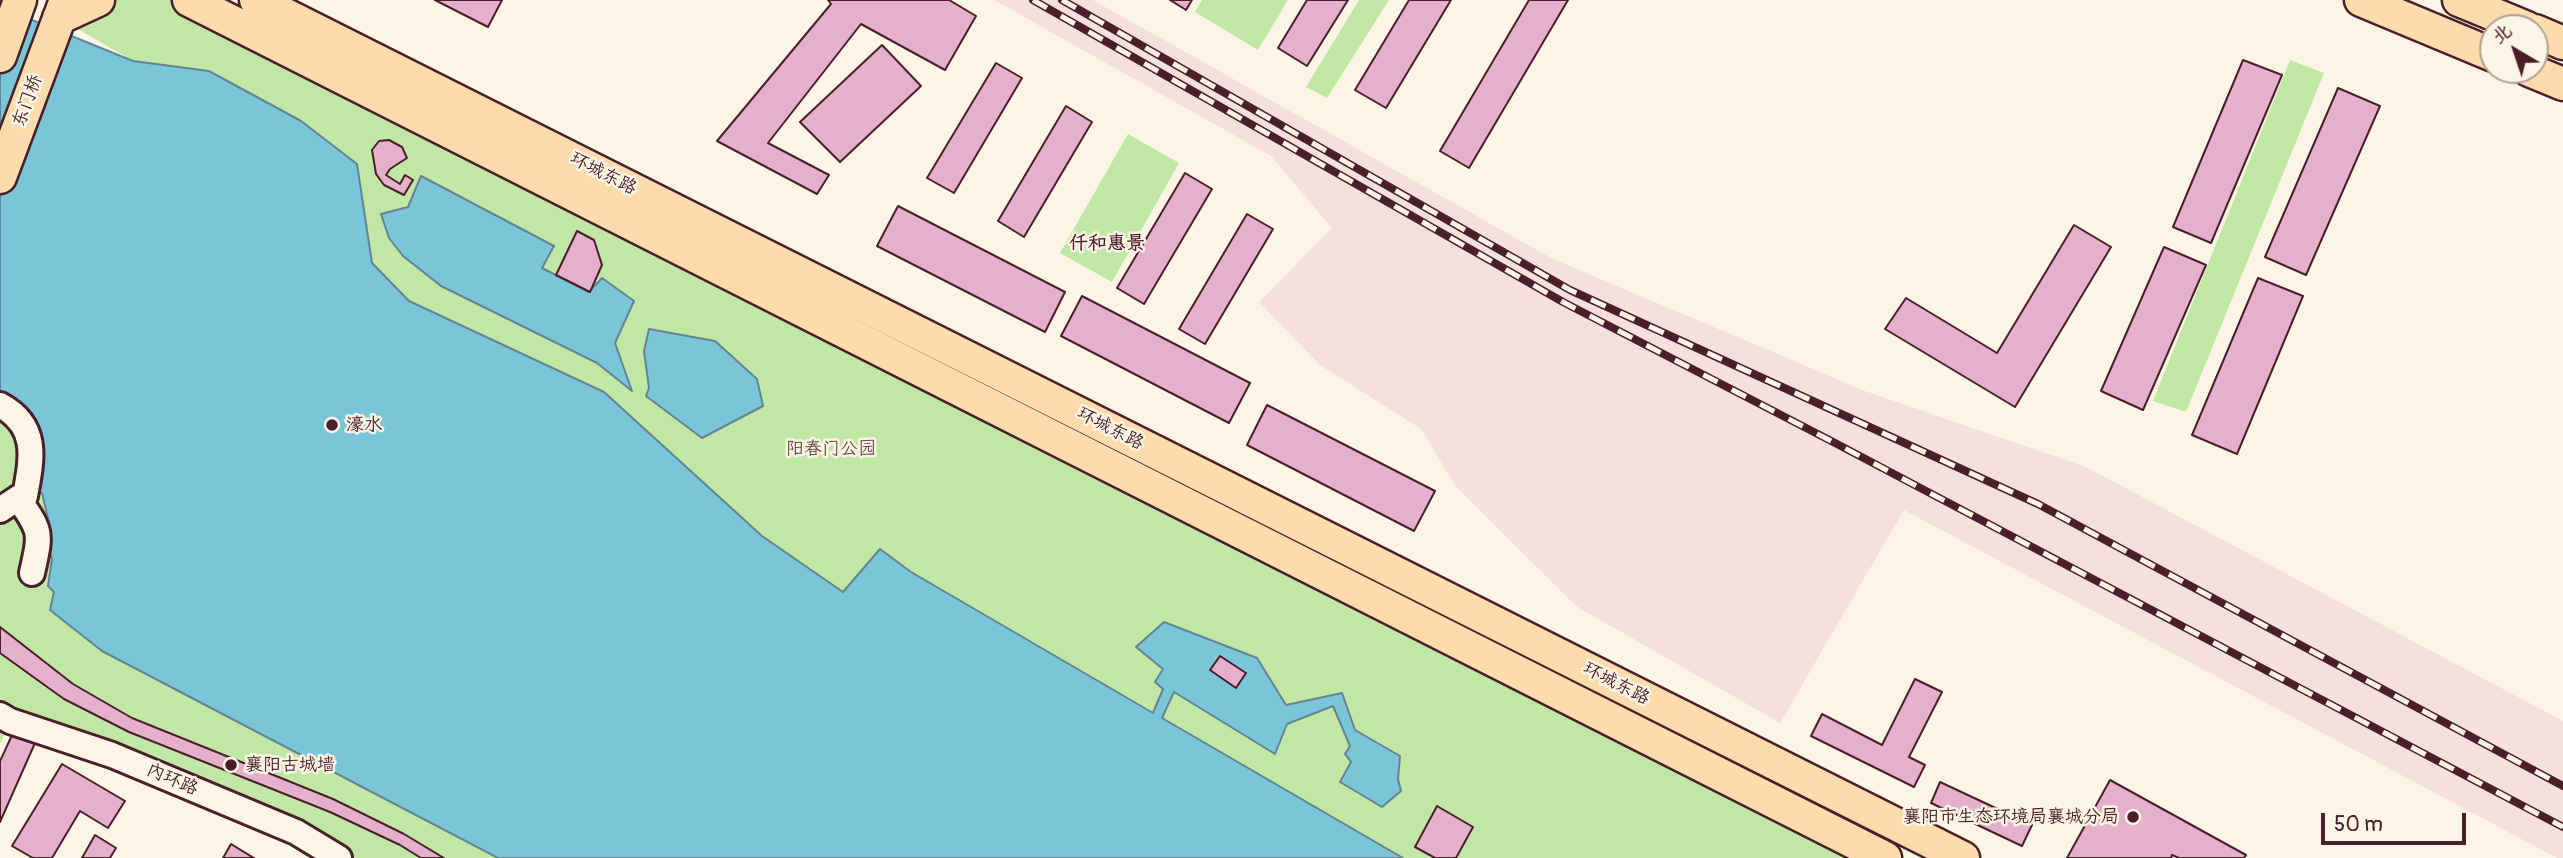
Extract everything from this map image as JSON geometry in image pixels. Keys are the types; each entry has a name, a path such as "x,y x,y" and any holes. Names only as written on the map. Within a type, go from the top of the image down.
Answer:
{"main road":[{"path":"61,14 98,0"},
{"name":"环城东路","path":"189,0 1885,858"},
{"name":"环城东路","path":"256,0 1964,858"},
{"path":"2361,0 2479,49"},
{"path":"2459,0 2493,14"},
{"path":"0,56 20,2"},
{"name":"东门桥","path":"0,177 61,14"}],"street":[{"path":"0,405 16,414 30,437 30,469 25,496 9,504 37,528 39,540 32,573"},
{"name":"内环路","path":"0,715 112,755 296,832 339,858"}],"shaded area":[{"path":"994,0 1093,0 1553,259 1865,391 2086,467 2563,721 2563,858 2557,858 1904,510 1780,723 1576,606 1456,487 1421,429 1320,365 1259,302 1332,228 1271,156"}],"green space":[{"name":"阳春门公园","path":"98,0 189,0 1885,858 1403,858 911,572 880,549 843,592 451,321 409,301 372,263 357,164 209,71 133,61 59,18"},
{"path":"1202,0 1288,0 1258,50 1195,12"},
{"path":"1359,0 1389,0 1327,98 1306,87"},
{"path":"2290,60 2324,73 2186,412 2153,401"},
{"path":"1128,134 1179,163 1112,282 1060,253"},
{"path":"0,405 16,414 26,496 42,493 50,527 43,531 52,559 48,585 102,651 498,858 444,858 404,834 333,799 132,718 73,684 0,627"},
{"path":"0,653 64,699 128,732 330,812 400,845 421,858 339,858 10,721 0,744"}],"water":[{"name":"濠水","path":"0,7 133,61 209,71 301,121 357,164 372,263 409,301 604,392 762,536 843,592 880,549 911,572 1153,713 1163,689 1155,682 1163,669 1136,647 1164,622 1257,658 1286,705 1342,693 1355,730 1400,756 1398,779 1401,791 1382,807 1340,782 1351,762 1345,754 1350,746 1333,706 1287,724 1275,754 1174,692 1162,718 1403,858 498,858 102,651 50,610 54,592 48,586 52,559 43,530 50,527 42,493 25,496 30,469 0,405"},
{"path":"421,176 554,246 542,268 589,292 602,278 634,301 615,343 632,391 597,363 441,286 403,256 389,238 381,214 408,207"},
{"path":"649,329 715,341 757,379 763,406 702,438 646,396 649,388 644,351"}],"building":[{"path":"435,0 502,0 488,27"},
{"path":"828,0 949,0 976,16 945,70 861,24 768,143 829,175 817,194 717,141 831,4"},
{"path":"1170,0 1192,0 1186,10"},
{"path":"1307,0 1348,0 1307,66 1278,48"},
{"path":"1409,0 1451,0 1386,108 1355,90"},
{"path":"1529,0 1568,0 1469,168 1440,151"},
{"path":"882,45 921,86 840,162 800,122"},
{"path":"2243,60 2282,75 2211,243 2173,227"},
{"path":"996,63 1022,78 954,193 927,178"},
{"path":"2338,88 2380,106 2306,275 2265,257"},
{"path":"1066,106 1092,122 1024,237 998,221"},
{"path":"389,140 402,147 407,158 390,169 386,175 400,184 405,175 413,180 404,195 384,185 376,174 372,150 379,141"},
{"path":"1185,173 1212,189 1144,304 1117,288"},
{"path":"898,206 1065,292 1045,332 877,246"},
{"path":"1247,214 1273,229 1205,344 1179,329"},
{"path":"2074,225 2111,247 2015,407 1885,329 1906,298 1997,353"},
{"path":"577,231 594,240 602,265 590,292 556,275"},
{"path":"2164,247 2206,265 2143,410 2101,391"},
{"path":"2258,278 2303,296 2237,454 2192,435"},
{"path":"1082,296 1250,383 1229,423 1061,336"},
{"path":"1267,405 1435,491 1414,531 1247,445"},
{"name":"襄阳古城墙","path":"0,627 73,684 132,718 333,799 404,834 444,858 421,858 400,845 330,812 129,732 64,699 0,653"},
{"path":"1220,656 1246,673 1236,688 1210,670"},
{"path":"1915,679 1942,692 1909,757 1925,765 1914,787 1811,736 1822,714 1882,745"},
{"path":"13,733 35,743 0,822 0,761"},
{"path":"62,764 125,801 108,828 80,811 52,858 33,858 12,846"},
{"name":"襄阳市生态环境局襄城分局","path":"2110,780 2246,855 2244,858 2179,858 2172,855 2171,858 2067,858"},
{"path":"1940,782 2032,825 2022,846 1931,803"},
{"path":"1437,806 1473,827 1456,858 1435,858 1415,847"},
{"path":"95,835 116,848 110,858 82,858"},
{"path":"231,844 254,858 223,858"}],"railway":[{"path":"1033,0 1563,302 2563,827"},
{"path":"1062,0 1570,290 2038,504 2563,786"}],"place":[{"name":"濠水","path":"332,425"},
{"name":"襄阳古城墙","path":"231,765"},
{"name":"襄阳市生态环境局襄城分局","path":"2133,817"}],"district":[{"name":"仟和惠景","path":"1107,244"}]}
